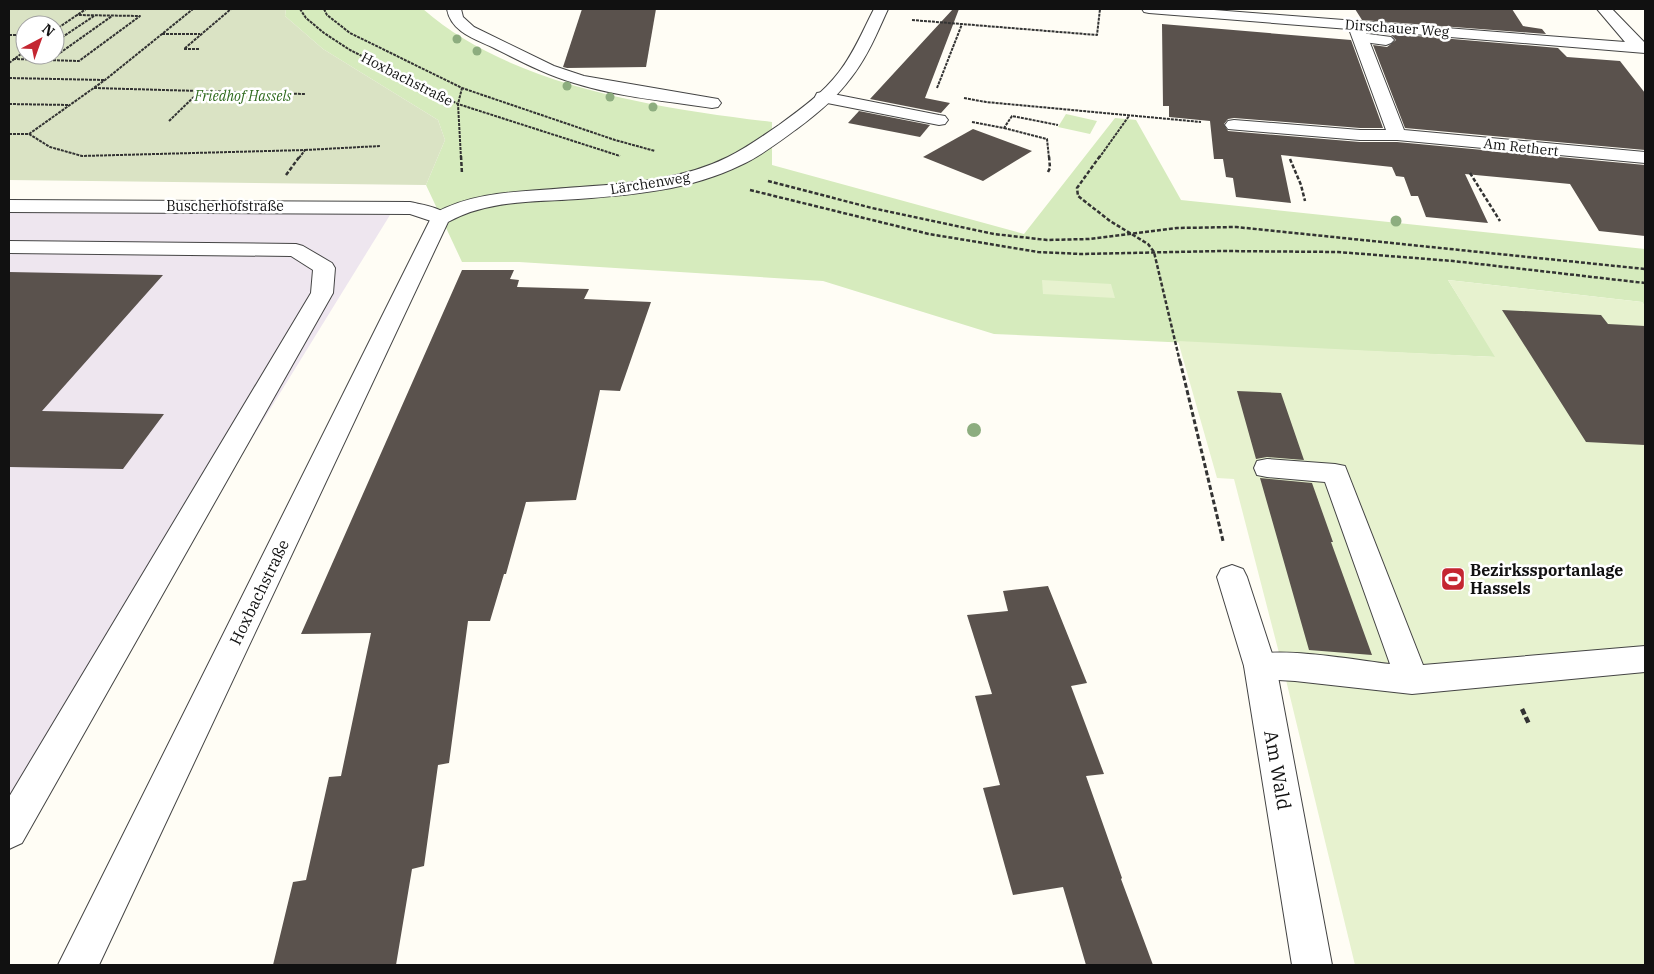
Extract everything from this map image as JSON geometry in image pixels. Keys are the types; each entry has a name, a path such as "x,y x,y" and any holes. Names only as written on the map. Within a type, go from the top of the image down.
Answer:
{"street":[{"path":"454,9 456,19 469,30 548,69 580,80 712,103"},
{"name":"Dirschauer Weg","path":"1149,9 1266,13 1358,31 1446,32 1475,37 1642,48"},
{"path":"1604,9 1642,48"},
{"name":"Lärchenweg","path":"452,213 483,202 630,188 695,176 718,168 760,147 800,118 844,77 879,13"},
{"path":"1438,16 1446,32"},
{"path":"1358,31 1386,40"},
{"path":"1358,31 1397,135"},
{"path":"822,97 939,120"},
{"name":"Am Rethert","path":"1234,125 1360,135 1397,135 1645,158"},
{"name":"Buscherhofstraße","path":"9,206 410,208 452,213"},
{"name":"Hoxbachstraße","path":"78,965 452,213"},
{"path":"9,247 296,250 324,268 322,293 9,832"},
{"path":"1267,468 1335,473 1412,680"},
{"name":"Am Wald","path":"1232,577 1260,666 1312,965"},
{"path":"1260,666 1295,667 1412,680 1645,660"}],"path":[{"path":"65,23 86,9"},
{"path":"29,134 105,80 193,9"},
{"path":"198,49 184,49 231,9"},
{"name":"Hoxbachstraße","path":"300,9 306,18 324,33 350,50 458,104 452,213"},
{"path":"324,9 327,15 350,33 462,88 616,140 872,208 994,234 1046,240 1131,235 1176,228 1236,227 1645,269"},
{"path":"879,13 962,24 1097,35 1100,9"},
{"path":"65,61 79,61 140,16 77,15"},
{"path":"65,35 95,15"},
{"path":"65,49 112,16"},
{"path":"935,92 962,24"},
{"path":"162,34 200,34"},
{"path":"9,63 13,59"},
{"path":"9,78 105,80"},
{"path":"94,88 305,94"},
{"path":"462,88 458,104 624,156"},
{"path":"169,121 200,91"},
{"path":"960,97 995,103 1234,125"},
{"path":"9,104 70,105"},
{"path":"1004,128 1012,116 1058,125"},
{"path":"1129,116 1077,188 1078,196 1083,202 1131,235 1148,244 1154,252 1232,577"},
{"path":"965,121 1004,128 1047,139 1050,168 1048,172"},
{"path":"1282,128 1288,156 1301,184 1304,201"},
{"path":"9,134 29,134 50,147 82,156 380,146"},
{"path":"1450,140 1500,221"},
{"path":"263,206 305,150"},
{"path":"695,176 863,218 970,242 1039,252 1094,254 1329,252 1375,254 1645,283"}],"shaded area":[{"path":"9,205 390,215 9,832"}],"green space":[{"name":"Friedhof Hassels","path":"9,9 286,9 285,16 323,49 438,120 445,140 426,185 9,180"},
{"path":"286,9 423,9 459,36 499,58 588,90 635,101 772,122 772,165 1024,234 1115,118 1136,120 1181,200 1645,249 1645,306 1642,302 1448,280 1496,357 994,334 823,281 519,262 462,262 426,185 445,140 438,120 323,49 285,16"},
{"path":"1066,114 1097,121 1090,134 1058,127"},
{"path":"1042,280 1111,284 1115,298 1043,294"},
{"name":"Bezirkssportanlage Hassels","path":"1448,280 1642,302 1645,306 1645,965 1355,965 1286,680 1234,479 1217,478 1178,341 1495,357"}],"building":[{"path":"582,9 656,9 646,67 563,67"},
{"path":"953,9 959,9 925,98 950,103 941,113 870,99"},
{"path":"1355,9 1512,9 1523,26 1542,29 1546,34 1362,20"},
{"path":"1162,24 1351,40 1383,128 1360,128 1234,118 1228,119 1224,124 1228,131 1360,142 1397,142 1645,165 1645,236 1599,231 1570,184 1465,174 1488,223 1426,217 1418,196 1411,196 1404,177 1396,176 1392,167 1281,155 1291,203 1236,197 1233,178 1226,177 1223,159 1214,159 1210,121 1169,117 1169,106 1163,106"},
{"path":"1370,32 1558,48 1567,57 1620,61 1645,93 1645,150 1405,128 1373,45 1387,47 1396,40 1391,35"},
{"path":"859,111 930,125 920,137 848,123"},
{"path":"973,129 1032,151 983,181 923,157"},
{"path":"462,270 514,270 510,279 519,280 517,287 589,289 584,299 651,302 620,391 600,390 576,500 526,502 506,574 504,574 490,621 468,621 449,763 438,765 424,866 412,869 396,965 273,965 293,882 306,880 329,777 341,776 371,633 301,634"},
{"path":"9,272 163,275 42,411 164,414 123,469 9,467"},
{"path":"1502,310 1601,315 1608,324 1645,326 1645,445 1586,442"},
{"path":"1237,391 1281,393 1304,460 1267,457 1256,459"},
{"path":"1260,478 1312,483 1372,655 1309,650"},
{"path":"1048,586 1087,683 1071,686 1104,774 1086,776 1153,965 1086,965 1063,887 1013,895 983,788 1000,785 975,696 992,694 967,615 1008,611 1003,591"}],"place":[{"name":"Bezirkssportanlage Hassels","path":"1453,579"}]}
